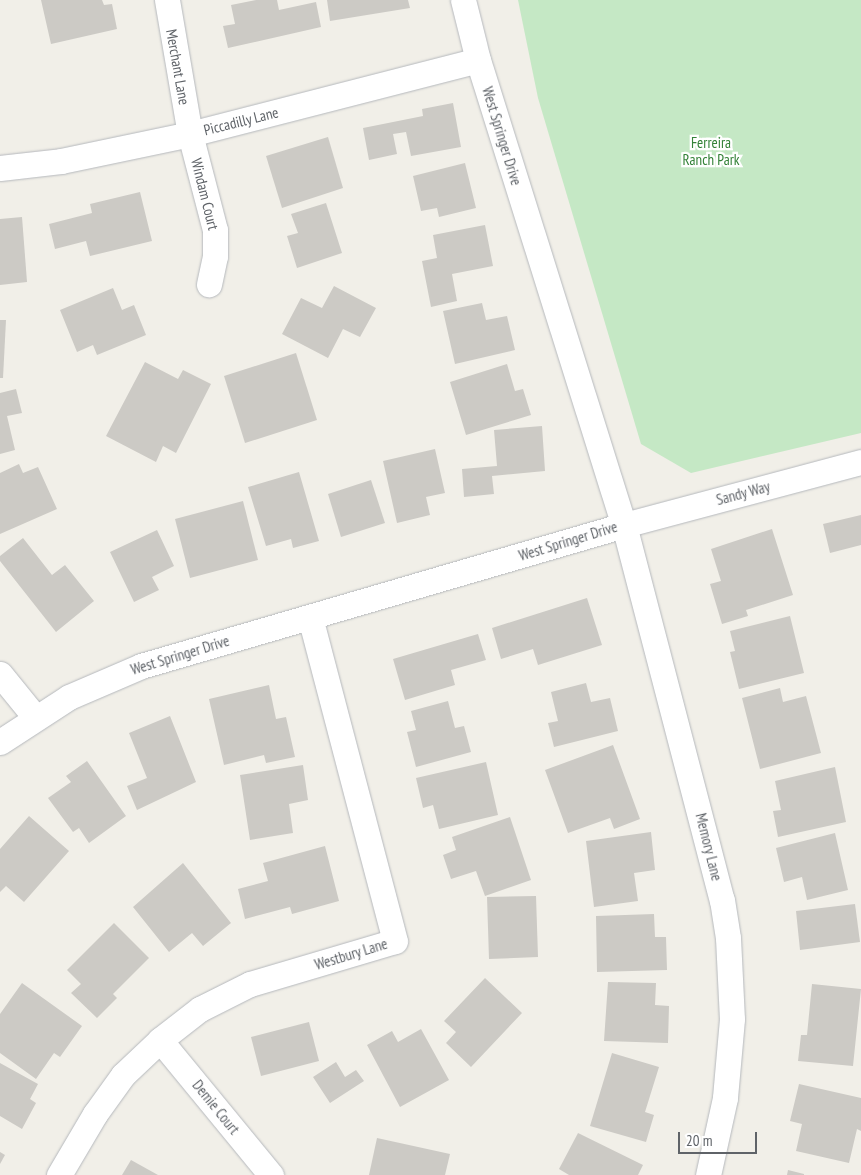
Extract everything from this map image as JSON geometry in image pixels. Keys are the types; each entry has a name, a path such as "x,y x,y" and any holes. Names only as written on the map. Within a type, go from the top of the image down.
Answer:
{"street":[{"name":"Merchant Lane","path":"167,0 190,134"},
{"name":"West Springer Drive","path":"0,742 69,697 141,666 624,525 478,60 464,0"},
{"name":"Piccadilly Lane","path":"0,168 61,161 190,134 478,60"},
{"name":"Windam Court","path":"190,134 215,230 215,256 209,284"},
{"name":"Sandy Way","path":"624,525 861,462"},
{"name":"Memory Lane","path":"624,525 713,859 728,938 732,1019 729,1061 722,1116 708,1175"},
{"name":"Westbury Lane","path":"59,1175 107,1095 160,1040 200,1009 234,991 395,941 310,617"},
{"path":"0,674 36,717"},
{"name":"Demie Court","path":"160,1040 271,1175"}],"green space":[{"name":"Ferreira Ranch Park","path":"518,0 861,0 861,433 691,473 641,444 538,98"}],"building":[{"path":"41,0 102,0 104,5 112,4 117,29 51,44"},
{"path":"256,0 277,0 279,10 316,2 321,27 228,48 223,26 235,24 231,5"},
{"path":"327,0 408,0 410,8 330,21"},
{"path":"453,103 461,147 411,156 406,132 393,134 397,154 369,160 363,128 423,116 422,109"},
{"path":"328,137 343,188 282,208 266,156"},
{"path":"465,163 476,208 439,217 437,208 421,211 413,176"},
{"path":"140,192 152,241 90,256 86,241 55,249 49,224 92,213 90,204"},
{"path":"326,203 342,253 297,268 287,236 298,233 291,214"},
{"path":"22,217 27,282 0,285 0,219"},
{"path":"485,225 493,266 452,274 457,301 431,307 422,261 437,258 433,235"},
{"path":"334,286 376,308 360,337 343,329 328,358 282,334 301,298 322,308"},
{"path":"113,288 122,310 134,305 146,335 97,355 93,345 77,352 60,310"},
{"path":"482,303 486,320 507,316 515,350 455,364 443,311"},
{"path":"0,320 6,320 3,378 0,378"},
{"path":"296,353 317,420 245,443 224,376"},
{"path":"145,362 178,379 183,370 211,384 176,453 163,446 156,462 106,436"},
{"path":"507,364 515,391 523,389 531,415 466,435 450,382"},
{"path":"16,389 22,413 7,416 15,450 0,454 0,393"},
{"path":"542,426 545,471 492,476 494,494 464,497 462,469 497,466 494,430"},
{"path":"435,449 445,493 426,497 430,515 397,523 383,461"},
{"path":"19,464 23,473 38,467 57,509 0,534 0,473"},
{"path":"299,472 319,541 293,548 291,539 266,546 248,487"},
{"path":"371,480 385,523 341,537 328,494"},
{"path":"243,501 258,560 190,578 175,519"},
{"path":"861,515 861,545 830,553 823,524"},
{"path":"772,529 793,595 746,610 748,616 722,624 710,584 721,581 711,549"},
{"path":"157,530 174,566 152,577 159,590 134,602 110,552"},
{"path":"23,538 52,575 65,565 94,601 56,632 0,561 0,556"},
{"path":"587,598 602,645 538,665 533,649 501,659 492,628"},
{"path":"790,616 804,673 739,689 730,652 735,651 730,631"},
{"path":"478,634 486,660 451,670 455,685 405,700 393,659"},
{"path":"586,683 591,702 610,698 618,731 554,747 548,723 558,721 551,692"},
{"path":"269,685 276,719 286,717 295,757 266,763 264,755 224,765 209,699"},
{"path":"780,688 783,702 806,696 821,753 760,769 742,698"},
{"path":"448,701 455,728 464,726 471,752 416,767 407,732 416,730 411,711"},
{"path":"170,716 196,782 137,810 127,786 147,778 129,733"},
{"path":"613,745 640,819 614,829 610,818 568,833 545,770"},
{"path":"87,761 126,816 89,843 79,828 73,832 48,798 71,782 66,776"},
{"path":"486,762 498,815 439,829 433,805 423,808 416,778"},
{"path":"303,765 308,800 289,804 293,833 250,840 240,775"},
{"path":"835,767 846,822 778,837 773,811 781,810 775,781"},
{"path":"29,816 69,851 24,902 6,886 0,892 0,849"},
{"path":"510,817 531,880 485,896 476,871 451,879 443,855 456,850 452,837"},
{"path":"651,832 655,870 634,873 638,901 594,907 586,841"},
{"path":"835,833 848,890 807,900 802,877 784,882 776,848"},
{"path":"325,846 339,901 292,914 290,907 245,919 238,889 268,881 263,863"},
{"path":"183,863 231,923 203,946 192,933 169,952 133,907"},
{"path":"536,896 538,957 489,959 487,897"},
{"path":"855,904 860,942 800,950 796,911"},
{"path":"654,914 655,937 666,937 667,970 597,972 596,916"},
{"path":"114,923 149,958 113,994 117,998 97,1018 71,993 81,984 67,970"},
{"path":"485,978 522,1013 471,1067 446,1043 456,1032 444,1021"},
{"path":"608,982 656,983 655,1005 669,1006 668,1043 604,1041"},
{"path":"22,983 82,1026 60,1057 54,1053 36,1079 0,1053 0,1014"},
{"path":"812,984 861,989 853,1066 798,1061 801,1035 807,1035"},
{"path":"309,1022 319,1061 261,1076 251,1037"},
{"path":"421,1029 449,1080 400,1107 367,1045 392,1031 398,1042"},
{"path":"612,1053 659,1067 645,1112 654,1115 646,1142 590,1126"},
{"path":"336,1062 345,1077 356,1070 364,1081 330,1103 313,1077"},
{"path":"0,1063 38,1084 30,1099 36,1103 22,1129 0,1116"},
{"path":"799,1084 861,1098 861,1131 857,1129 849,1163 796,1151 802,1124 790,1121"},
{"path":"578,1133 643,1165 638,1175 569,1175 559,1169"},
{"path":"377,1138 450,1154 445,1175 369,1175"},
{"path":"0,1152 5,1155 0,1164"},
{"path":"131,1160 158,1175 122,1175"},
{"path":"788,1170 804,1174 804,1175 787,1175"}]}
